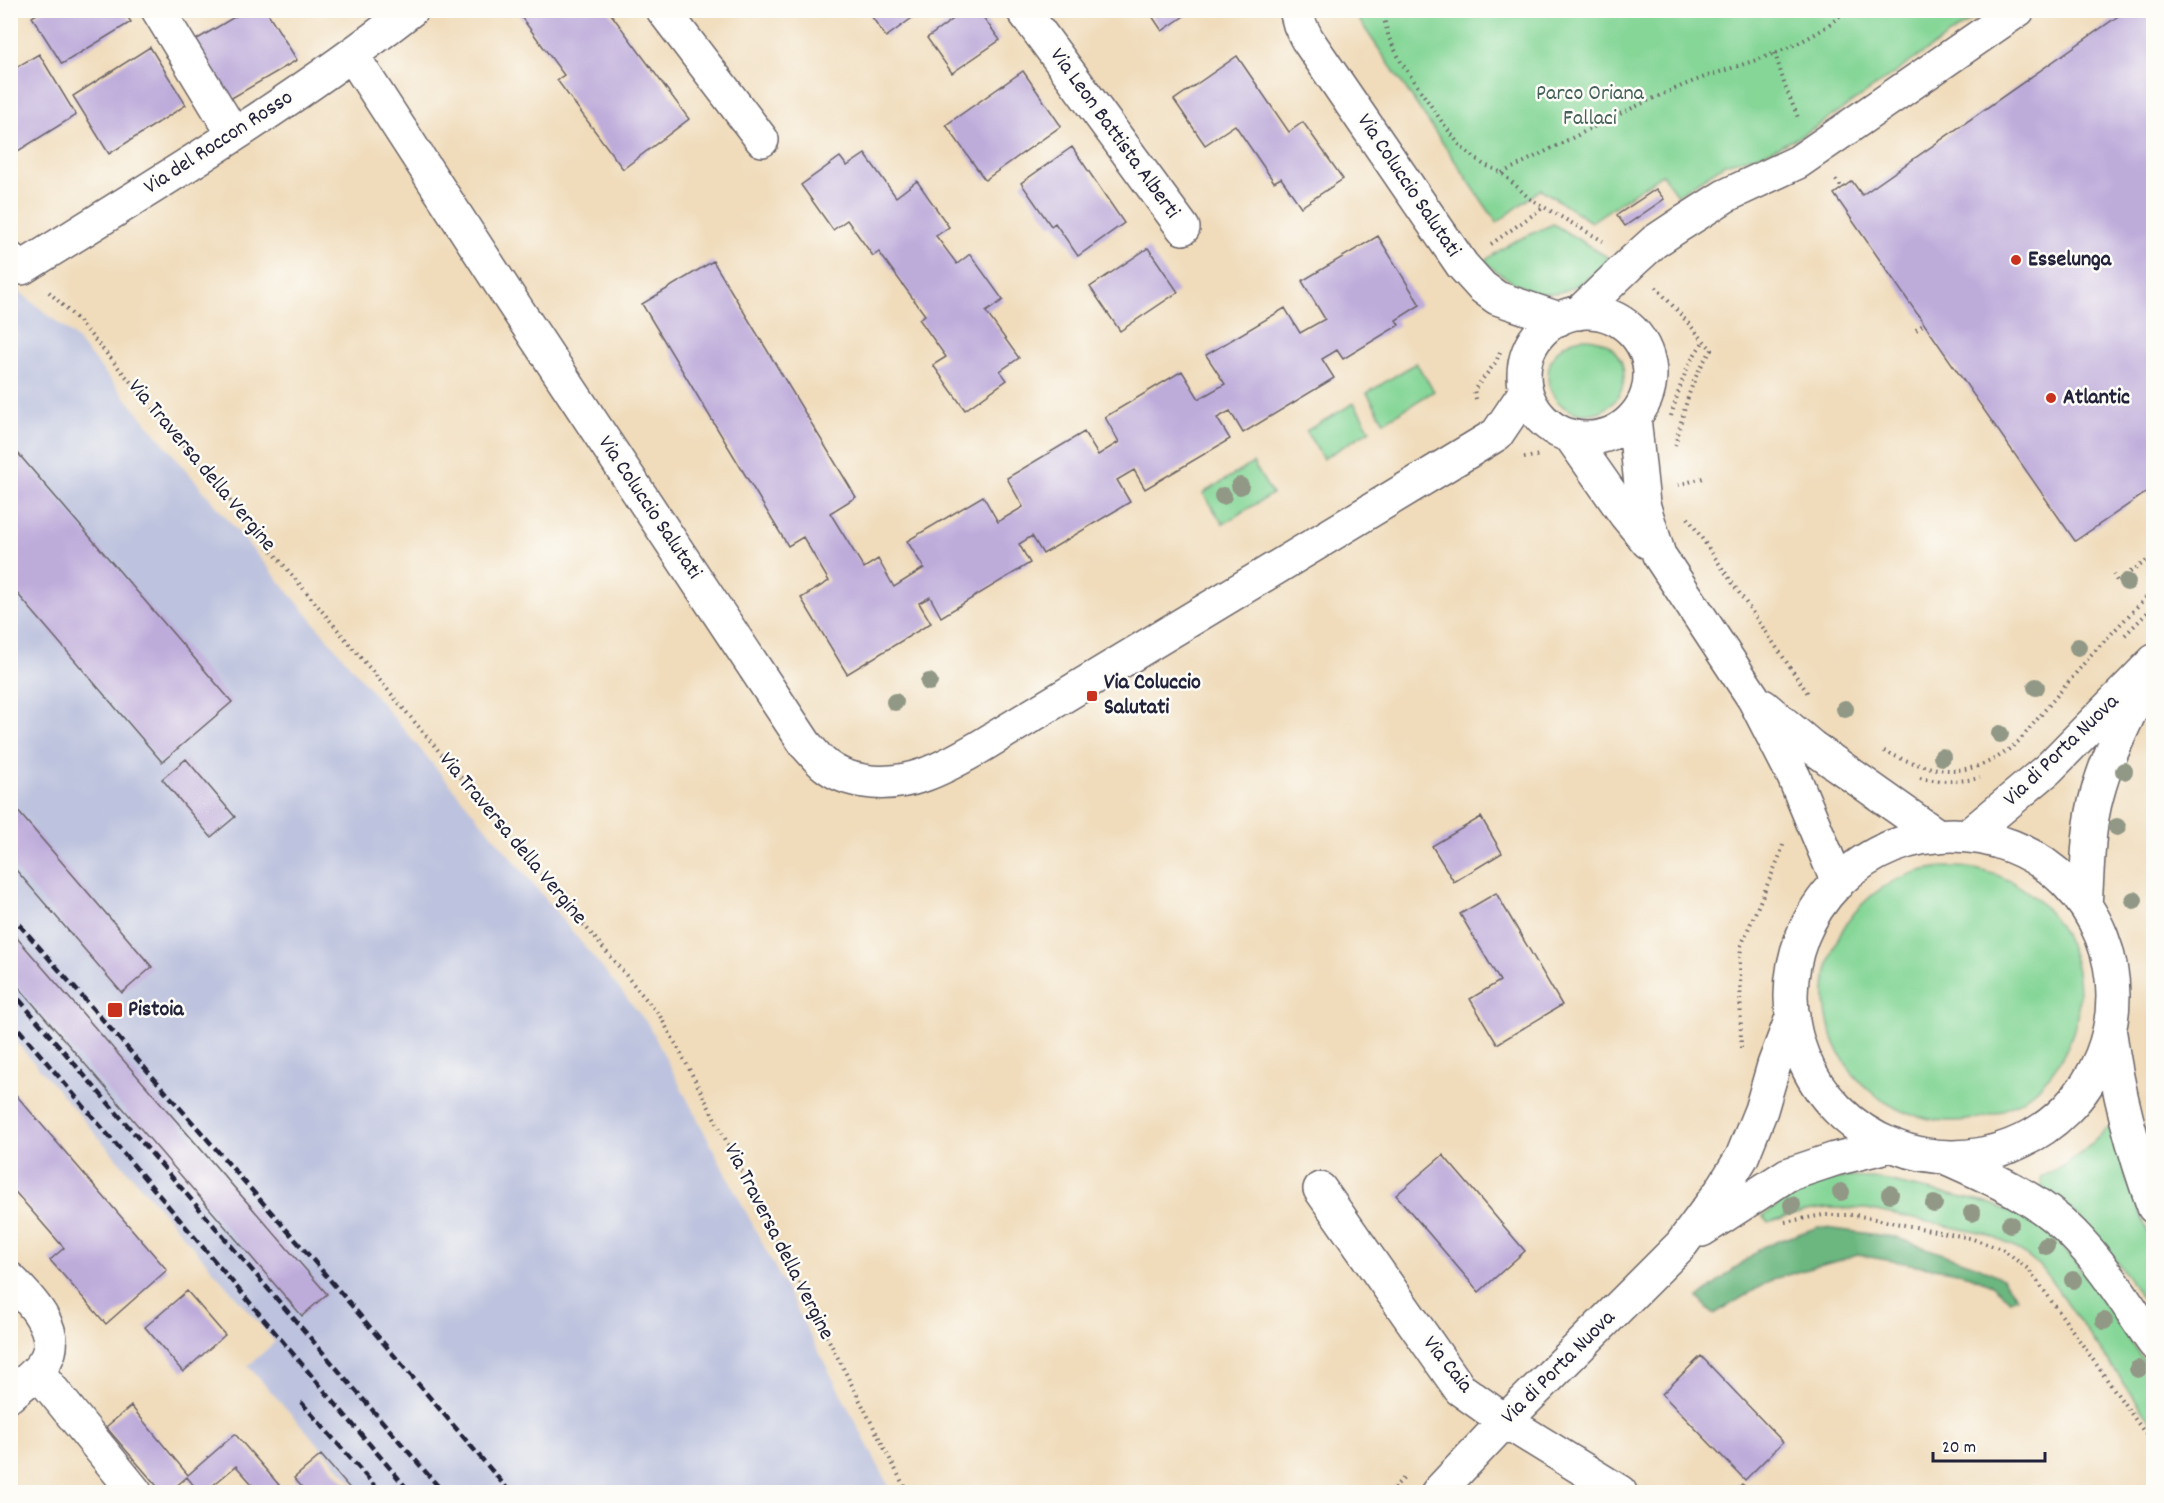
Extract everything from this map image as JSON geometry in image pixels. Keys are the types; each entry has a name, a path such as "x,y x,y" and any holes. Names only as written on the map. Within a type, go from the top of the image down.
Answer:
{"street":[{"path":"158,10 234,135"},
{"name":"Via del Roccon Rosso","path":"16,264 234,135 351,55 411,10"},
{"path":"663,10 762,140"},
{"name":"Via Leon Battista Alberti","path":"1023,10 1183,228"},
{"name":"Via Coluccio Salutati","path":"1296,10 1300,26 1307,39 1462,265 1482,287 1497,298 1569,316"},
{"path":"1838,883 1794,777 1754,699 1659,555 1625,514 1556,440 1537,415 1526,391 1524,364 1528,351 1540,332 1569,316 1654,242 1725,196 1798,162 1816,151 2018,10"},
{"name":"Via Coluccio Salutati","path":"351,55 806,745 825,765 852,779 885,783 907,781 945,767 1497,434"},
{"path":"1618,321 1632,262"},
{"path":"1497,298 1528,351"},
{"path":"1526,391 1497,434 1556,440 1605,436 1626,425 1645,399 1649,368 1647,357 1637,338 1618,321 1599,314 1569,316"},
{"path":"1634,417 1641,495 1659,555"},
{"name":"Via di Porta Nuova","path":"1953,836 2048,768 2153,662"},
{"name":"Via di Porta Nuova","path":"2085,905 2091,823 2098,789 2153,662"},
{"path":"1754,699 1812,747 1953,836"},
{"path":"1953,836 1987,839 2034,857 2060,878 2085,905 2101,934 2110,966 2113,1010 2103,1053 2087,1084 2074,1102 2049,1125 2019,1142 1998,1150 1976,1155 1942,1156 1911,1152 1870,1134 1850,1120 1825,1093 1806,1062 1798,1039 1793,1015 1792,976 1802,937 1820,903 1857,866 1901,843 1953,836"},
{"name":"Via di Porta Nuova","path":"1438,1492 1505,1421 1681,1245 1721,1191 1742,1157 1761,1110 1774,1065 1793,1015"},
{"path":"2109,1032 2123,1111 2138,1165 2154,1206"},
{"name":"Via di Porta Nuova","path":"1681,1245 1787,1175 1808,1166 1892,1145"},
{"path":"1942,1156 2014,1189 2071,1232 2104,1271 2154,1343"},
{"name":"Via Caia","path":"1320,1189 1460,1389 1505,1421 1620,1492"},
{"path":"10,1279 41,1315 49,1337 48,1357 37,1371 10,1395"},
{"path":"37,1371 135,1492"}],"path":[{"path":"1385,10 1384,19 1389,38 1423,98 1462,147 1483,164 1502,173 1529,198 1603,241 1632,262 1712,350 1701,364 1694,381 1673,450"},
{"path":"1502,173 1667,92 1800,43 1820,31 1846,10"},
{"path":"1775,53 1793,109 1816,151"},
{"path":"1462,265 1544,207"},
{"name":"Via Traversa della Vergine","path":"16,264 68,310 128,378 660,1016 907,1492"},
{"path":"1916,330 1924,324"},
{"path":"1667,427 1684,373 1691,357 1704,341"},
{"path":"1516,462 1541,455 1556,440"},
{"path":"1672,478 1674,486 1703,478"},
{"path":"1685,513 1785,662 1816,702"},
{"path":"2113,574 2117,581 2154,556"},
{"path":"1879,749 1926,767 1949,770 1966,770 1989,763 2006,753 2019,741 2083,664 2154,589"},
{"path":"2121,640 2154,606"},
{"path":"1913,776 1943,782 1985,777"},
{"path":"1741,1057 1741,946 1780,855 1784,837"},
{"path":"1737,1206 1756,1228 1823,1215 1855,1215 1970,1238 2004,1250 2028,1269 2038,1282 2154,1446"}],"shaded area":[{"path":"10,284 73,335 648,1024 892,1492 361,1492 248,1366 275,1342 11,1036"}],"green space":[{"name":"Parco Oriana Fallaci","path":"1353,11 1984,11 1821,124 1765,153 1725,164 1677,195 1662,174 1591,222 1541,189 1497,223"},
{"path":"1553,224 1609,258 1578,285 1563,291 1548,293 1533,291 1517,285 1484,261 1511,243"},
{"path":"1586,338 1600,341 1613,349 1621,362 1624,376 1621,390 1613,403 1600,411 1586,414 1572,411 1559,403 1551,390 1548,376 1551,362 1559,349 1572,341"},
{"path":"1416,363 1434,391 1384,422 1367,393"},
{"path":"1354,403 1370,430 1323,459 1306,431"},
{"path":"1253,463 1272,494 1223,524 1203,493"},
{"path":"1940,867 1964,867 2001,876 2023,888 2042,904 2058,923 2070,945 2077,969 2079,994 2077,1019 2070,1043 2058,1065 2042,1084 2023,1100 2001,1112 1964,1121 1940,1121 1903,1112 1881,1100 1854,1075 1834,1043 1830,1031 1825,1006 1825,982 1834,945 1846,923 1871,896 1903,876 1915,872"},
{"path":"2107,1128 2115,1131 2127,1182 2153,1244 2153,1315 2091,1229 2076,1214 2042,1189 2041,1177 2077,1156"},
{"path":"1848,1177 1873,1178 1991,1204 2024,1217 2055,1239 2076,1263 2153,1374 2153,1424 2042,1268 2013,1246 1985,1234 1867,1209 1827,1208 1806,1211 1768,1222 1763,1216 1802,1190 1823,1182"},
{"path":"1818,1227 1894,1237 1978,1266 2002,1278 2017,1298 2010,1300 1992,1285 1963,1273 1858,1255 1773,1279 1714,1314 1698,1298 1762,1247"}],"building":[{"path":"43,10 123,10 131,22 62,64 32,17"},
{"path":"246,10 266,10 297,60 230,99 194,41"},
{"path":"516,10 608,10 689,119 623,169 557,80 564,75"},
{"path":"867,10 923,10 886,37"},
{"path":"966,10 978,10 1000,40 952,73 927,38"},
{"path":"1148,10 1193,10 1162,31"},
{"name":"Esselunga","path":"2127,10 2154,10 2154,487 2075,541 1834,194 1852,181 1862,195"},
{"path":"150,47 186,105 109,154 73,96"},
{"path":"39,54 76,115 10,156 10,71"},
{"path":"1237,56 1289,132 1303,122 1343,179 1301,207 1281,178 1274,182 1235,125 1205,145 1174,100"},
{"path":"1023,71 1061,126 985,180 946,125"},
{"path":"1072,147 1124,223 1078,256 1055,223 1051,226 1021,183"},
{"path":"865,154 896,197 917,181 949,227 936,236 957,264 970,254 1003,300 986,312 1019,358 1000,371 1007,380 965,410 933,365 946,357 919,319 925,315 879,252 873,256 847,220 833,230 801,185 840,157 847,166"},
{"path":"1656,189 1664,199 1625,226 1617,215"},
{"path":"1378,236 1420,305 1396,320 1399,325 1343,359 1337,350 1322,359 1334,378 1243,433 1230,411 1217,418 1230,439 1145,489 1134,470 1117,480 1130,502 1043,554 1032,536 1019,544 1030,563 941,617 930,597 919,603 931,623 847,674 801,598 829,581 803,537 788,546 642,304 713,261 856,497 830,513 864,568 878,559 894,587 924,568 907,541 983,496 998,522 1023,507 1007,478 1084,432 1098,455 1119,442 1105,417 1182,371 1199,399 1225,384 1206,355 1285,308 1300,333 1325,319 1302,281"},
{"path":"1148,248 1178,292 1120,331 1090,287"},
{"path":"10,444 232,702 162,762 10,585"},
{"path":"186,759 235,817 211,837 162,779"},
{"path":"10,802 152,967 122,993 10,863"},
{"path":"1481,817 1502,853 1454,882 1432,846"},
{"path":"1496,893 1562,1005 1497,1044 1470,999 1500,981 1460,914"},
{"path":"10,930 327,1294 302,1316 10,977"},
{"path":"10,1088 167,1270 106,1324 50,1260 64,1248 10,1186"},
{"path":"1443,1155 1525,1251 1479,1292 1396,1195"},
{"path":"187,1291 225,1335 183,1372 145,1327"},
{"path":"1701,1356 1783,1442 1745,1480 1662,1394"},
{"path":"131,1406 188,1475 235,1434 279,1485 270,1492 259,1492 236,1466 205,1492 199,1492 187,1477 169,1492 162,1492 106,1427"},
{"path":"321,1455 353,1492 295,1492 302,1487 294,1478"},
{"path":"1742,1484 1752,1492 1733,1492"}],"railway":[{"path":"10,914 313,1260 510,1492"},
{"path":"10,989 443,1492"},
{"path":"10,1019 410,1492"},
{"path":"301,1402 380,1492"}],"place":[{"name":"Esselunga","path":"2016,260"},
{"name":"Atlantic","path":"2051,398"},
{"name":"Via Coluccio Salutati","path":"1092,696"},
{"name":"Pistoia","path":"115,1010"}]}
